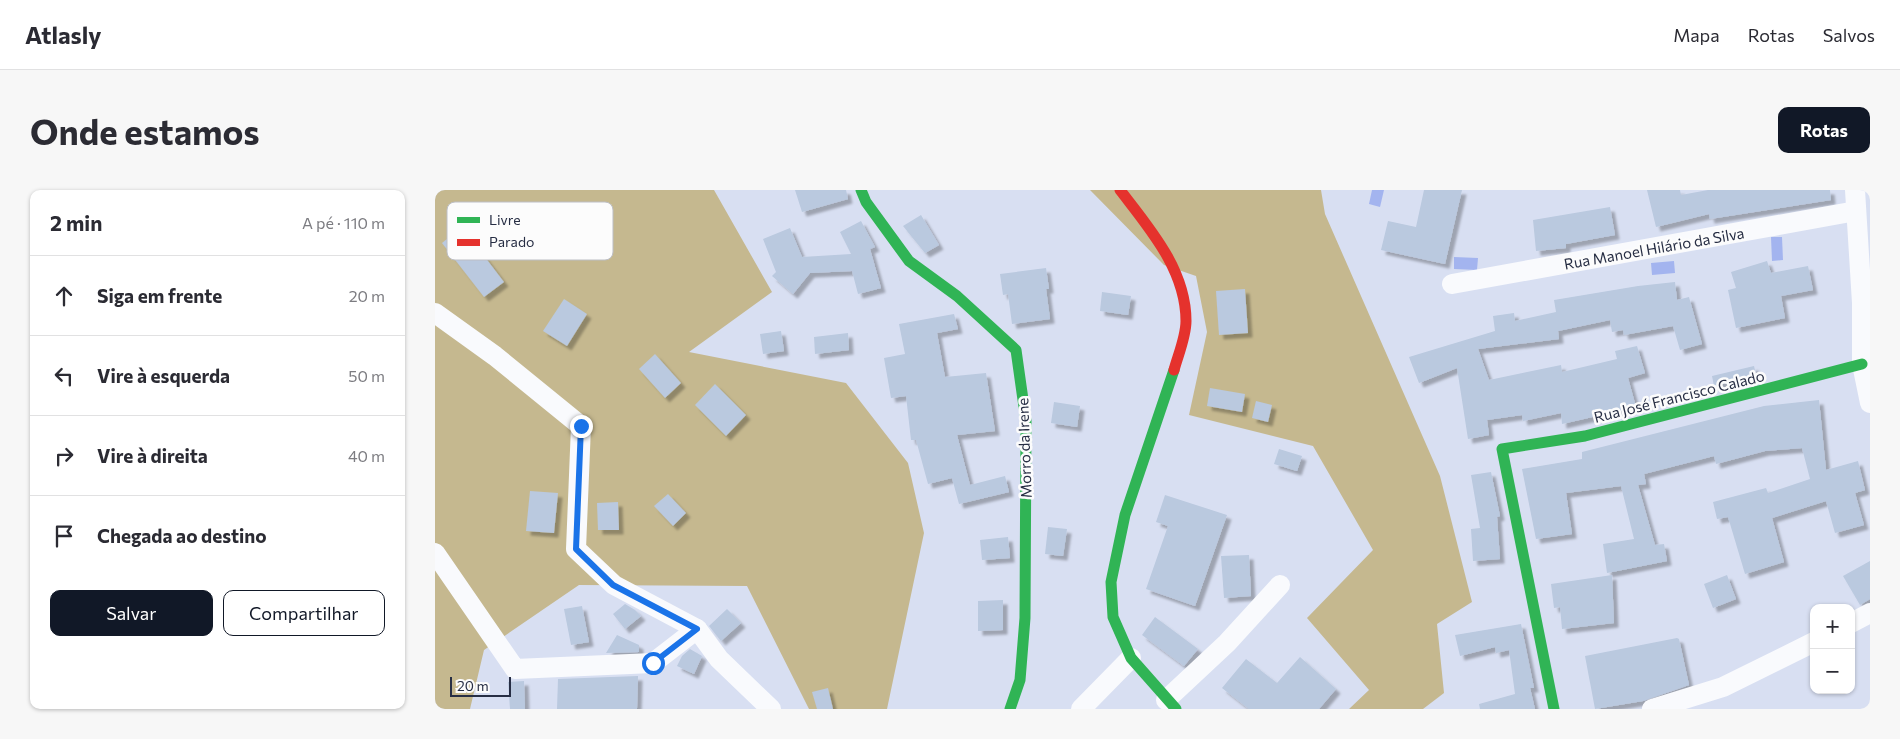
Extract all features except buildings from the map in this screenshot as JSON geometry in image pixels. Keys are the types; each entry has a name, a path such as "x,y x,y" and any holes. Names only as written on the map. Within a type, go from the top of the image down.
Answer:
{"street":[{"name":"Morro da Irene","path":"861,190 866,202 909,261 957,296 1016,350 1026,421 1027,527 1025,618 1019,680 1010,709"},
{"path":"1120,190 1148,226 1178,274 1185,322 1170,388 1125,515 1111,582 1113,617 1131,658 1171,704 1280,585"},
{"path":"1855,190 1856,212 1864,254 1861,303 1862,364 1870,403"},
{"name":"Rua Manoel Hilário da Silva","path":"1452,284 1856,212"},
{"path":"435,314 495,356 581,426 576,549 613,585 697,629 719,659 771,709"},
{"name":"Rua José Francisco Calado","path":"1555,709 1502,449 1585,436 1862,364"},
{"path":"435,553 515,669 653,663 697,629"},
{"path":"1855,621 1870,613"},
{"path":"1653,709 1723,687 1810,644"},
{"path":"1081,709 1131,658"}],"shaded area":[{"path":"435,190 714,190 772,292 689,352 846,383 908,463 924,533 887,709 809,709 747,586 579,585 484,650 470,709 435,709"},
{"path":"1090,190 1321,190 1325,214 1440,476 1472,602 1437,624 1444,693 1423,709 1349,709 1369,690 1307,618 1373,550 1313,446 1189,415 1207,332 1196,276 1164,265"}],"water":[{"path":"1372,190 1384,190 1380,207 1369,204"},
{"path":"1771,237 1782,237 1783,260 1772,261"},
{"path":"1454,257 1478,258 1477,270 1454,269"},
{"path":"1674,261 1675,273 1652,275 1651,263"}],"traffic: fast":[{"path":"861,190 866,202 909,261 957,296 1016,350 1026,421 1025,618 1020,680 1010,709"},
{"path":"1554,709 1502,449 1585,436 1862,364"},
{"path":"1174,370 1125,515 1111,582 1113,617 1131,658 1176,709"}],"traffic: jam":[{"path":"1120,190 1154,235 1173,267 1180,284 1186,327 1174,370"}],"route":[{"path":"581,426 576,549 613,585 692,624 697,629 653,663"}]}
